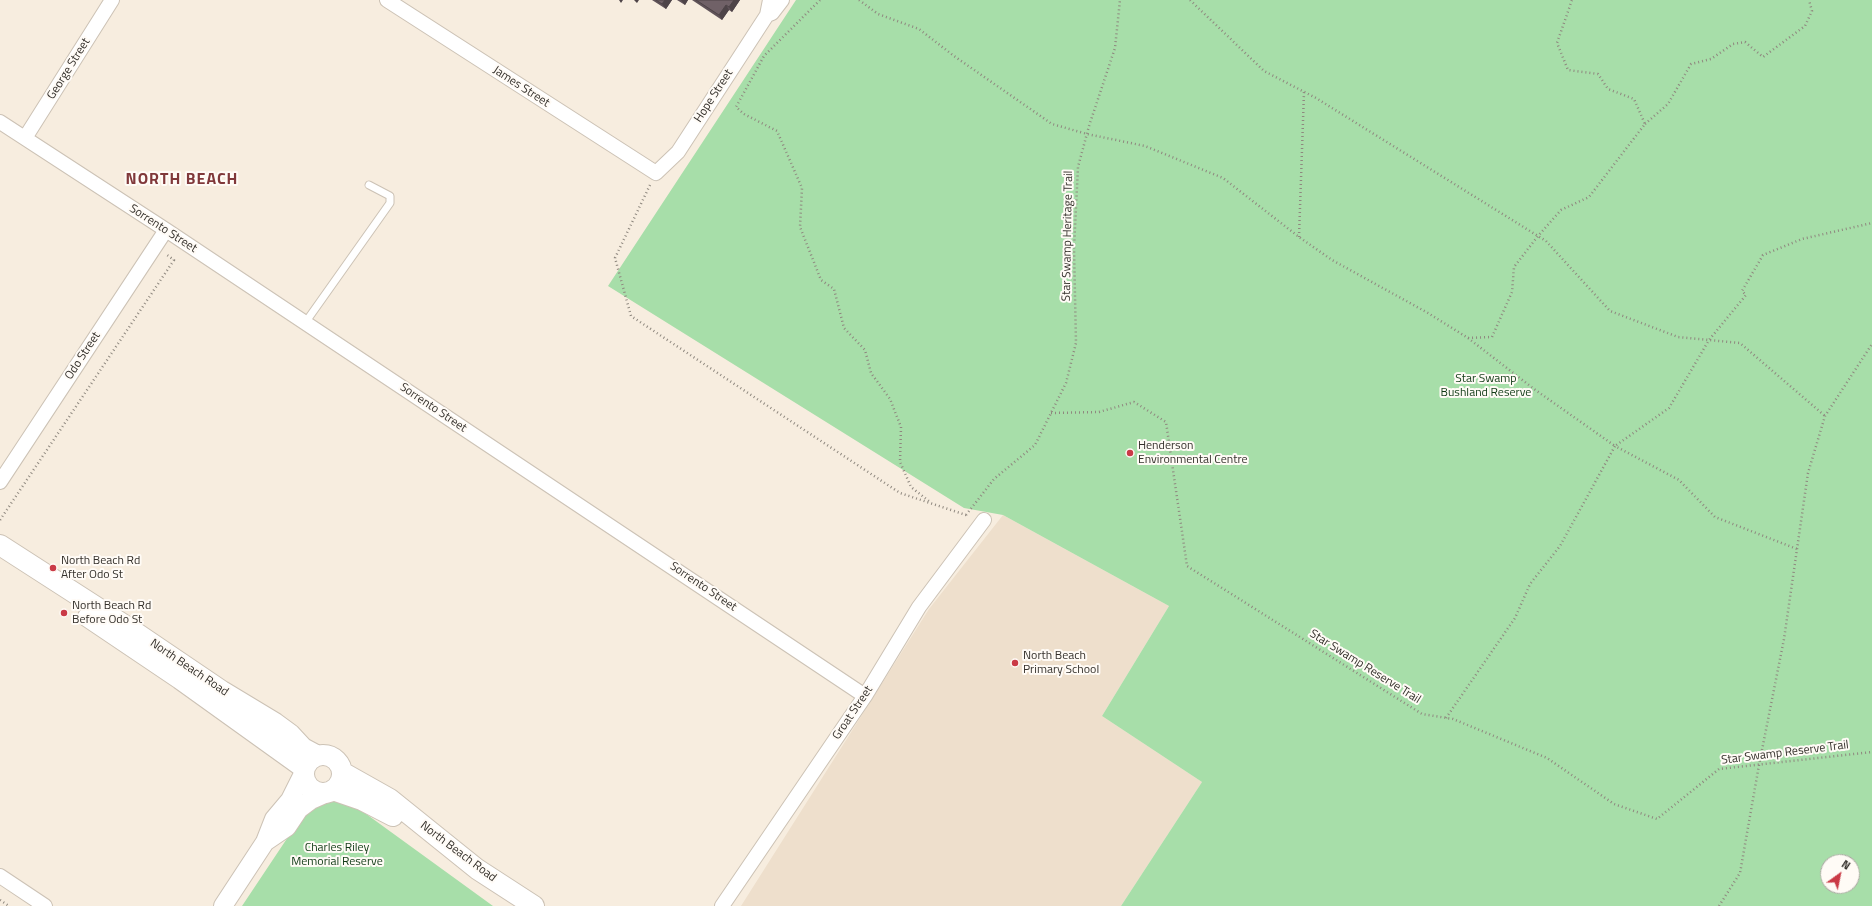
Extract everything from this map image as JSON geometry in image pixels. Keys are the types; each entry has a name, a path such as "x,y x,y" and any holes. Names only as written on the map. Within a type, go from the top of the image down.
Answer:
{"main road":[{"name":"North Beach Road","path":"0,545 132,630 222,691 275,723 290,734 303,748 308,766"},
{"name":"North Beach Road","path":"0,558 308,766"},
{"path":"327,755 333,757 337,761 342,772 340,782 331,791 323,793 312,790 305,780 308,766 327,755"},
{"name":"North Beach Road","path":"342,772 390,799 477,869 534,906"},
{"name":"North Beach Road","path":"331,791 362,800 392,815 510,906"}],"street":[{"name":"George Street","path":"25,138 112,0"},
{"name":"James Street","path":"387,0 656,173"},
{"name":"Hope Street","path":"656,173 678,152 767,15 770,0"},
{"name":"Hope Street","path":"767,15 772,13 782,0"},
{"name":"Sorrento Street","path":"0,122 166,230 865,696"},
{"name":"Odo Street","path":"0,482 166,230"},
{"name":"Groat Street","path":"722,906 865,696 919,607 984,520"},
{"path":"223,906 265,842 274,818 290,800 308,766"},
{"path":"265,842 287,827 299,809 311,800 331,791"},
{"path":"0,876 45,906"}],"lane":[{"path":"305,323 390,203 390,196 369,185"}],"path":[{"path":"820,0 764,56 736,107 744,114 777,130 802,188 800,227 821,280 834,289 844,328 865,350 871,373 890,399 901,427 900,462 911,487 930,502"},
{"path":"859,0 878,14 919,29 954,56 1052,124 1087,134 1145,146 1223,178 1299,237 1332,260 1428,313 1468,338 1540,394 1615,446 1679,480 1715,517 1797,549"},
{"name":"Star Swamp Heritage Trail","path":"966,515 994,479 1035,445 1066,383 1076,343 1074,248 1078,167 1087,134 1115,48 1120,0"},
{"path":"1190,0 1264,71 1304,92 1546,240 1610,311 1678,337 1740,343 1825,416"},
{"path":"1572,0 1557,43 1568,70 1598,74 1608,89 1634,100 1645,124"},
{"path":"1468,338 1492,337 1512,292 1514,267 1538,236 1561,210 1589,198 1645,124 1668,104 1691,64 1711,59 1733,44 1745,42 1763,57 1805,26 1812,11 1810,0"},
{"path":"1299,237 1304,92"},
{"path":"656,173 615,258 630,316 900,493 984,520"},
{"path":"1446,718 1515,618 1530,584 1560,546 1615,446 1669,408 1709,340 1746,295 1742,291 1763,255 1802,239 1872,223"},
{"path":"0,520 174,260 167,255"},
{"path":"1719,906 1740,873 1759,765 1784,639 1808,473 1825,416 1872,344"},
{"name":"Star Swamp Reserve Trail","path":"1051,413 1099,412 1134,402 1166,422 1187,566 1422,714 1453,719 1547,758 1614,804 1657,819 1720,769 1872,752"},
{"path":"0,900 10,906"}],"shaded area":[{"name":"North Beach Primary School","path":"1003,515 1169,606 1102,716 1202,782 1121,906 741,906 929,609"}],"green space":[{"name":"Star Swamp Bushland Reserve","path":"796,0 1872,0 1872,906 1121,906 1202,782 1102,716 1169,606 1003,515 964,508 608,286"},
{"name":"Charles Riley Memorial Reserve","path":"340,795 493,906 242,906 308,807"}],"building":[{"path":"656,0 665,0 662,4"},
{"path":"696,0 734,0 729,7 726,5 719,15"}],"place":[{"name":"Henderson Environmental Centre","path":"1130,453"},
{"name":"North Beach Rd After Odo St","path":"53,568"},
{"name":"North Beach Rd Before Odo St","path":"64,613"},
{"name":"North Beach Primary School","path":"1015,663"}],"district":[{"name":"NORTH BEACH","path":"182,180"}]}
